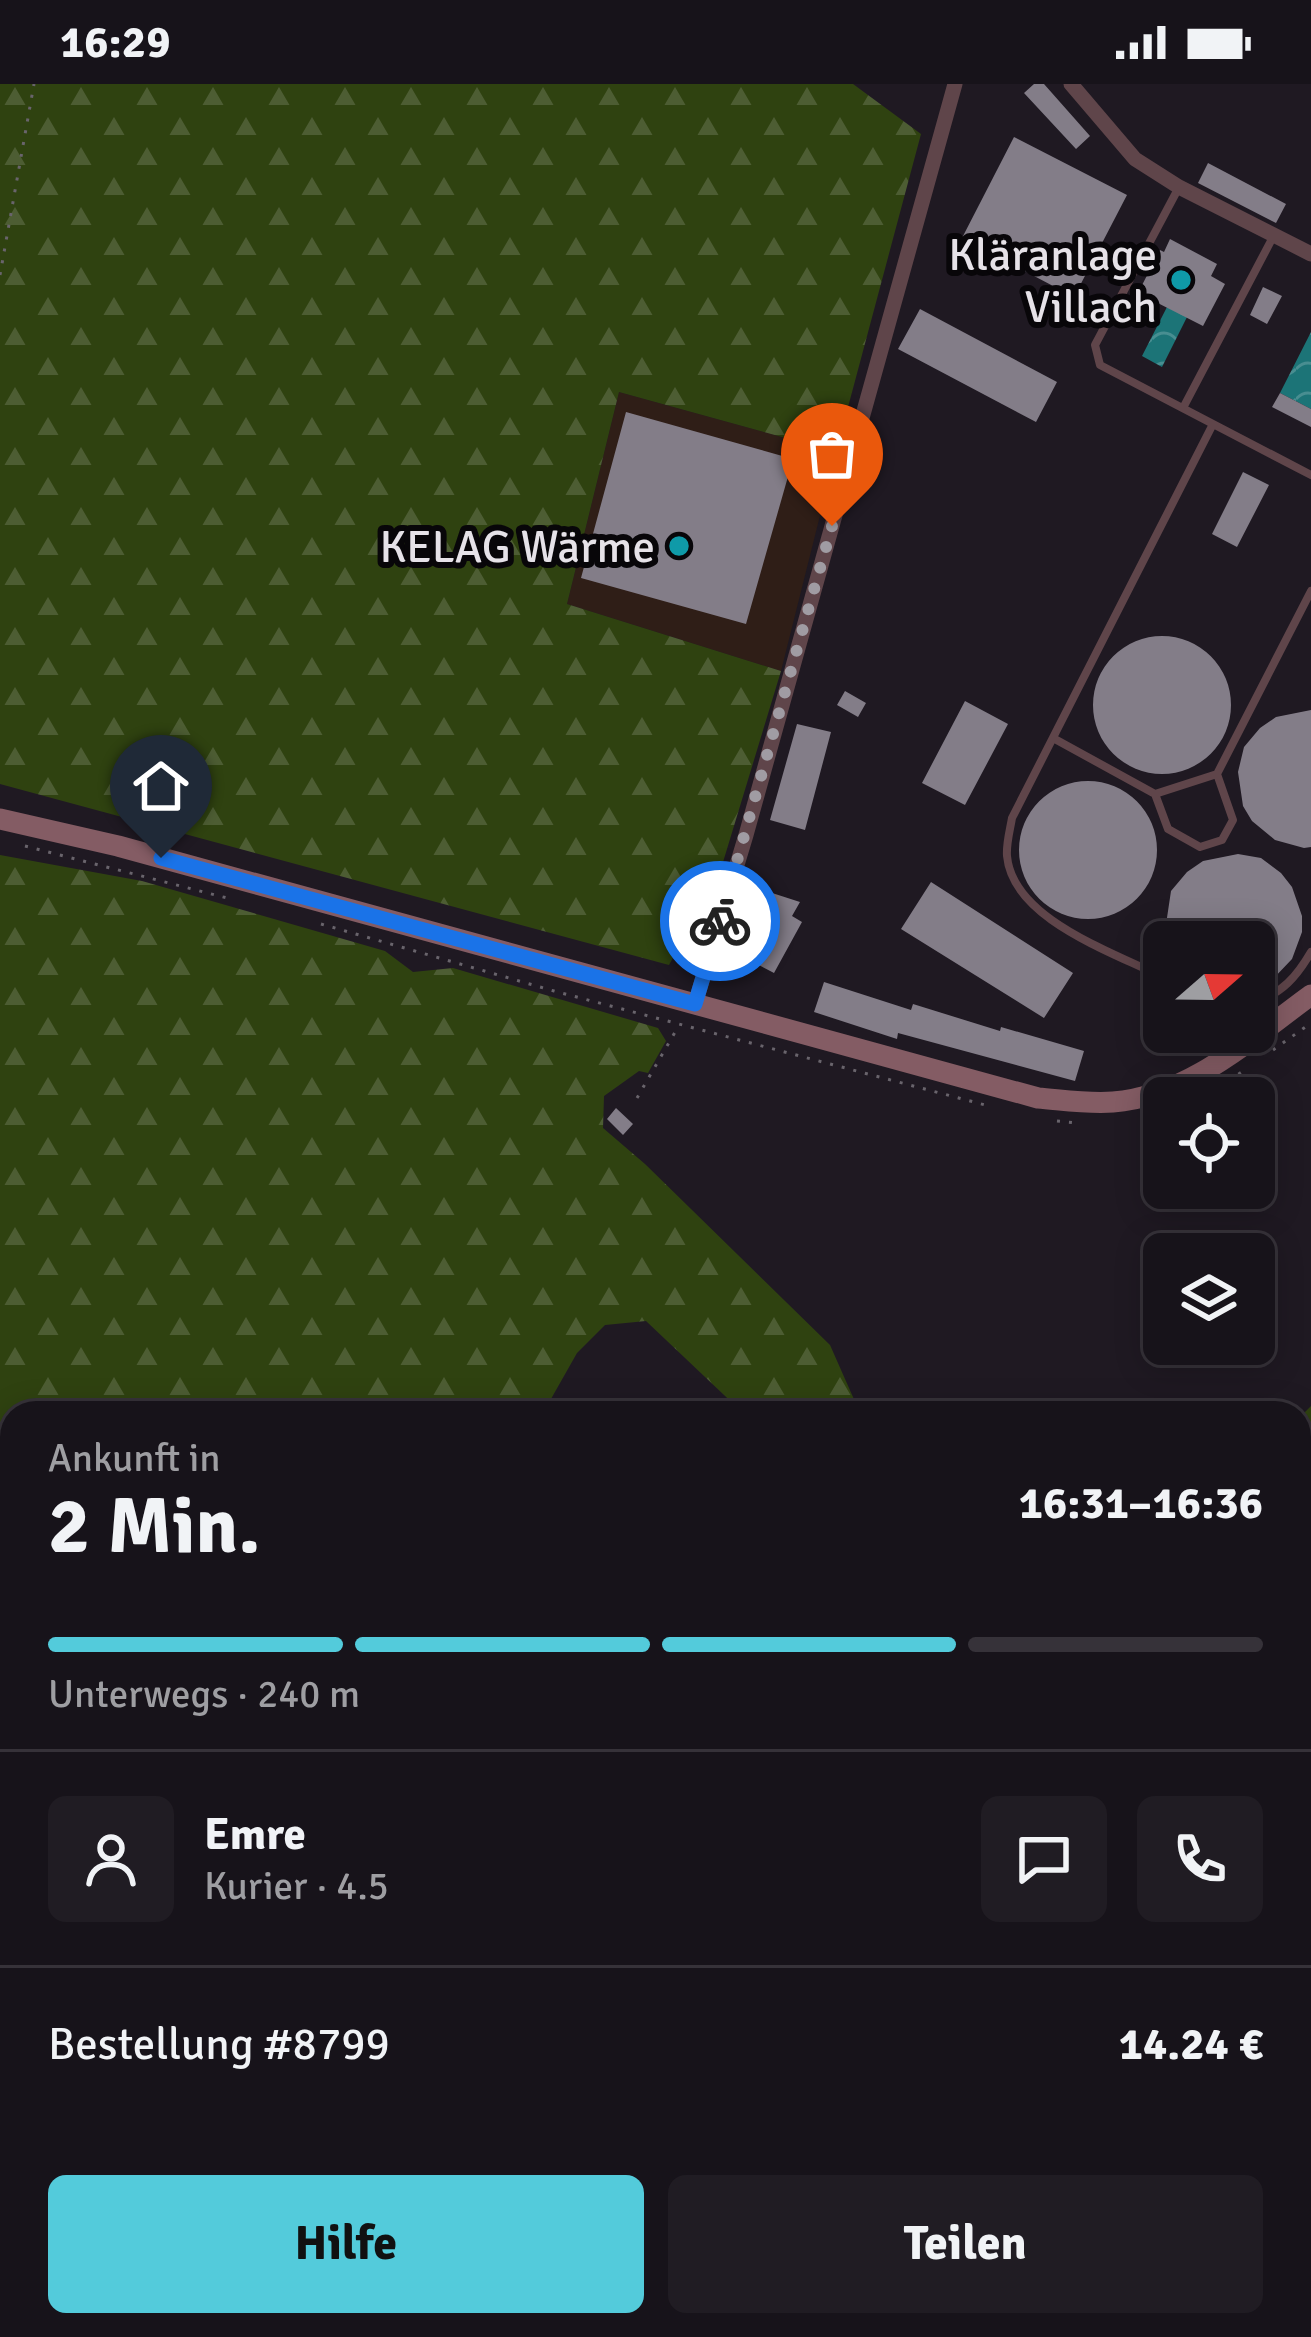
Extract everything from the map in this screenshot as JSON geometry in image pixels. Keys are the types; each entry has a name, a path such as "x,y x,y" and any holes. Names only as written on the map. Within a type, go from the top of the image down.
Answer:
{"street":[{"path":"695,1004 955,84"},
{"path":"1071,84 1135,159 1179,187 1311,254"},
{"path":"0,819 118,846 1038,1097 1099,1102 1144,1097 1175,1086 1311,995"}],"lane":[{"path":"1179,187 1094,345 1100,365 1311,475"},
{"path":"1183,408 1274,236"},
{"path":"1143,967 1035,911 1015,884 1007,856 1012,818 1213,424"},
{"path":"1155,794 1217,773 1311,591"},
{"path":"1053,738 1155,794 1168,830 1200,847 1222,841 1233,820 1217,773"},
{"path":"1275,994 1293,980 1311,952"}],"path":[{"path":"0,275 34,84"},
{"path":"637,1098 695,1004"}],"shaded area":[{"path":"619,392 836,452 781,671 567,604"}],"green space":[{"path":"0,84 853,84 921,134 836,452 619,392 567,604 781,671 720,872 669,965 0,784"},
{"path":"0,855 142,881 385,951 413,972 453,968 658,1028 666,1041 648,1073 639,1071 604,1096 603,1128 830,1345 855,1401 730,1401 646,1321 605,1325 577,1353 550,1401 0,1401"}],"water":[{"path":"1167,307 1187,317 1162,367 1142,356"},
{"path":"1311,332 1311,409 1280,393"}],"building":[{"path":"1034,84 1044,84 1090,136 1076,149 1024,93"},
{"path":"1014,137 1127,195 1074,297 962,238"},
{"path":"1208,163 1286,204 1276,223 1198,183"},
{"name":"Kläranlage Villach","path":"1170,239 1217,264 1211,276 1225,284 1203,326 1138,293"},
{"path":"1263,287 1282,296 1267,324 1250,315"},
{"path":"920,309 1057,382 1036,422 898,349"},
{"path":"1280,393 1311,409 1311,427 1272,407"},
{"name":"KELAG Wärme","path":"626,412 793,459 746,624 581,578"},
{"path":"1243,472 1269,485 1237,547 1212,534"},
{"path":"1162,636 1188,642 1211,656 1225,679 1231,705 1225,731 1211,754 1188,768 1162,774 1136,768 1113,754 1099,731 1093,705 1099,679 1113,656 1136,642"},
{"path":"845,691 866,703 858,717 837,705"},
{"path":"965,701 1008,724 965,805 922,783"},
{"path":"1311,710 1311,847 1304,848 1275,840 1252,821 1243,806 1238,772 1244,747 1260,728 1276,717"},
{"path":"797,724 831,732 805,830 770,820"},
{"path":"1088,781 1114,786 1137,801 1152,824 1157,850 1152,876 1137,899 1114,914 1088,919 1062,914 1039,899 1024,876 1019,850 1024,824 1039,801 1062,786"},
{"path":"1238,854 1261,858 1292,887 1302,932 1292,959 1275,977 1275,921 1166,921 1171,891 1203,861"},
{"path":"931,882 1073,973 1044,1018 901,929"},
{"path":"760,889 800,902 792,916 802,922 774,973 732,951 756,908"},
{"path":"824,982 911,1010 913,1004 1084,1051 1075,1081 898,1033 897,1039 814,1012"},
{"path":"616,1108 633,1124 623,1135 607,1119"}],"way so far":[{"path":"720,921 832,526"}],"place":[{"name":"Kläranlage Villach","path":"1181,280"},
{"name":"KELAG Wärme","path":"679,546"}],"route":[{"path":"161,858 695,1004 720,921"}]}
